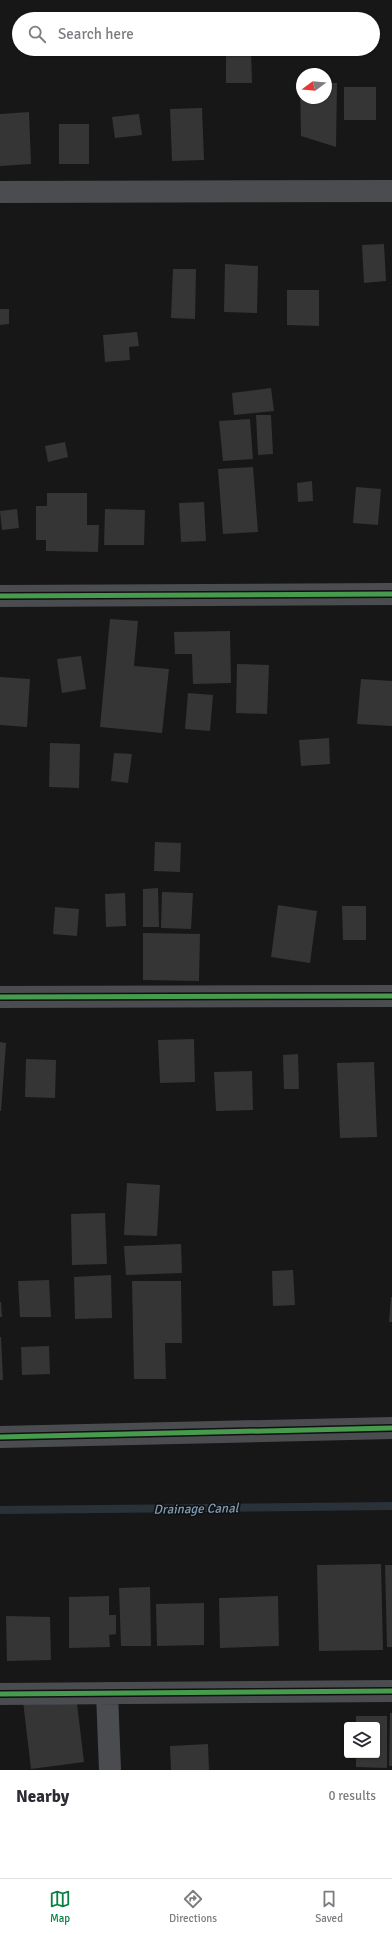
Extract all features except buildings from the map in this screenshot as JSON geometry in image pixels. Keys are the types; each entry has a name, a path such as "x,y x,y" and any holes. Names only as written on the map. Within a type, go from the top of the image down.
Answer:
{"street":[{"path":"0,192 392,191"},
{"path":"0,596 392,594"},
{"path":"0,996 392,996"},
{"path":"0,1437 392,1428"},
{"path":"0,1694 392,1691"},
{"path":"107,1693 110,1770"}],"waterway":[{"name":"Drainage Canal","path":"0,1510 392,1506"}],"cycle path":[{"path":"0,596 392,594"},
{"path":"0,997 392,996"},
{"path":"0,1437 392,1428"},
{"path":"0,1694 392,1691"}]}
